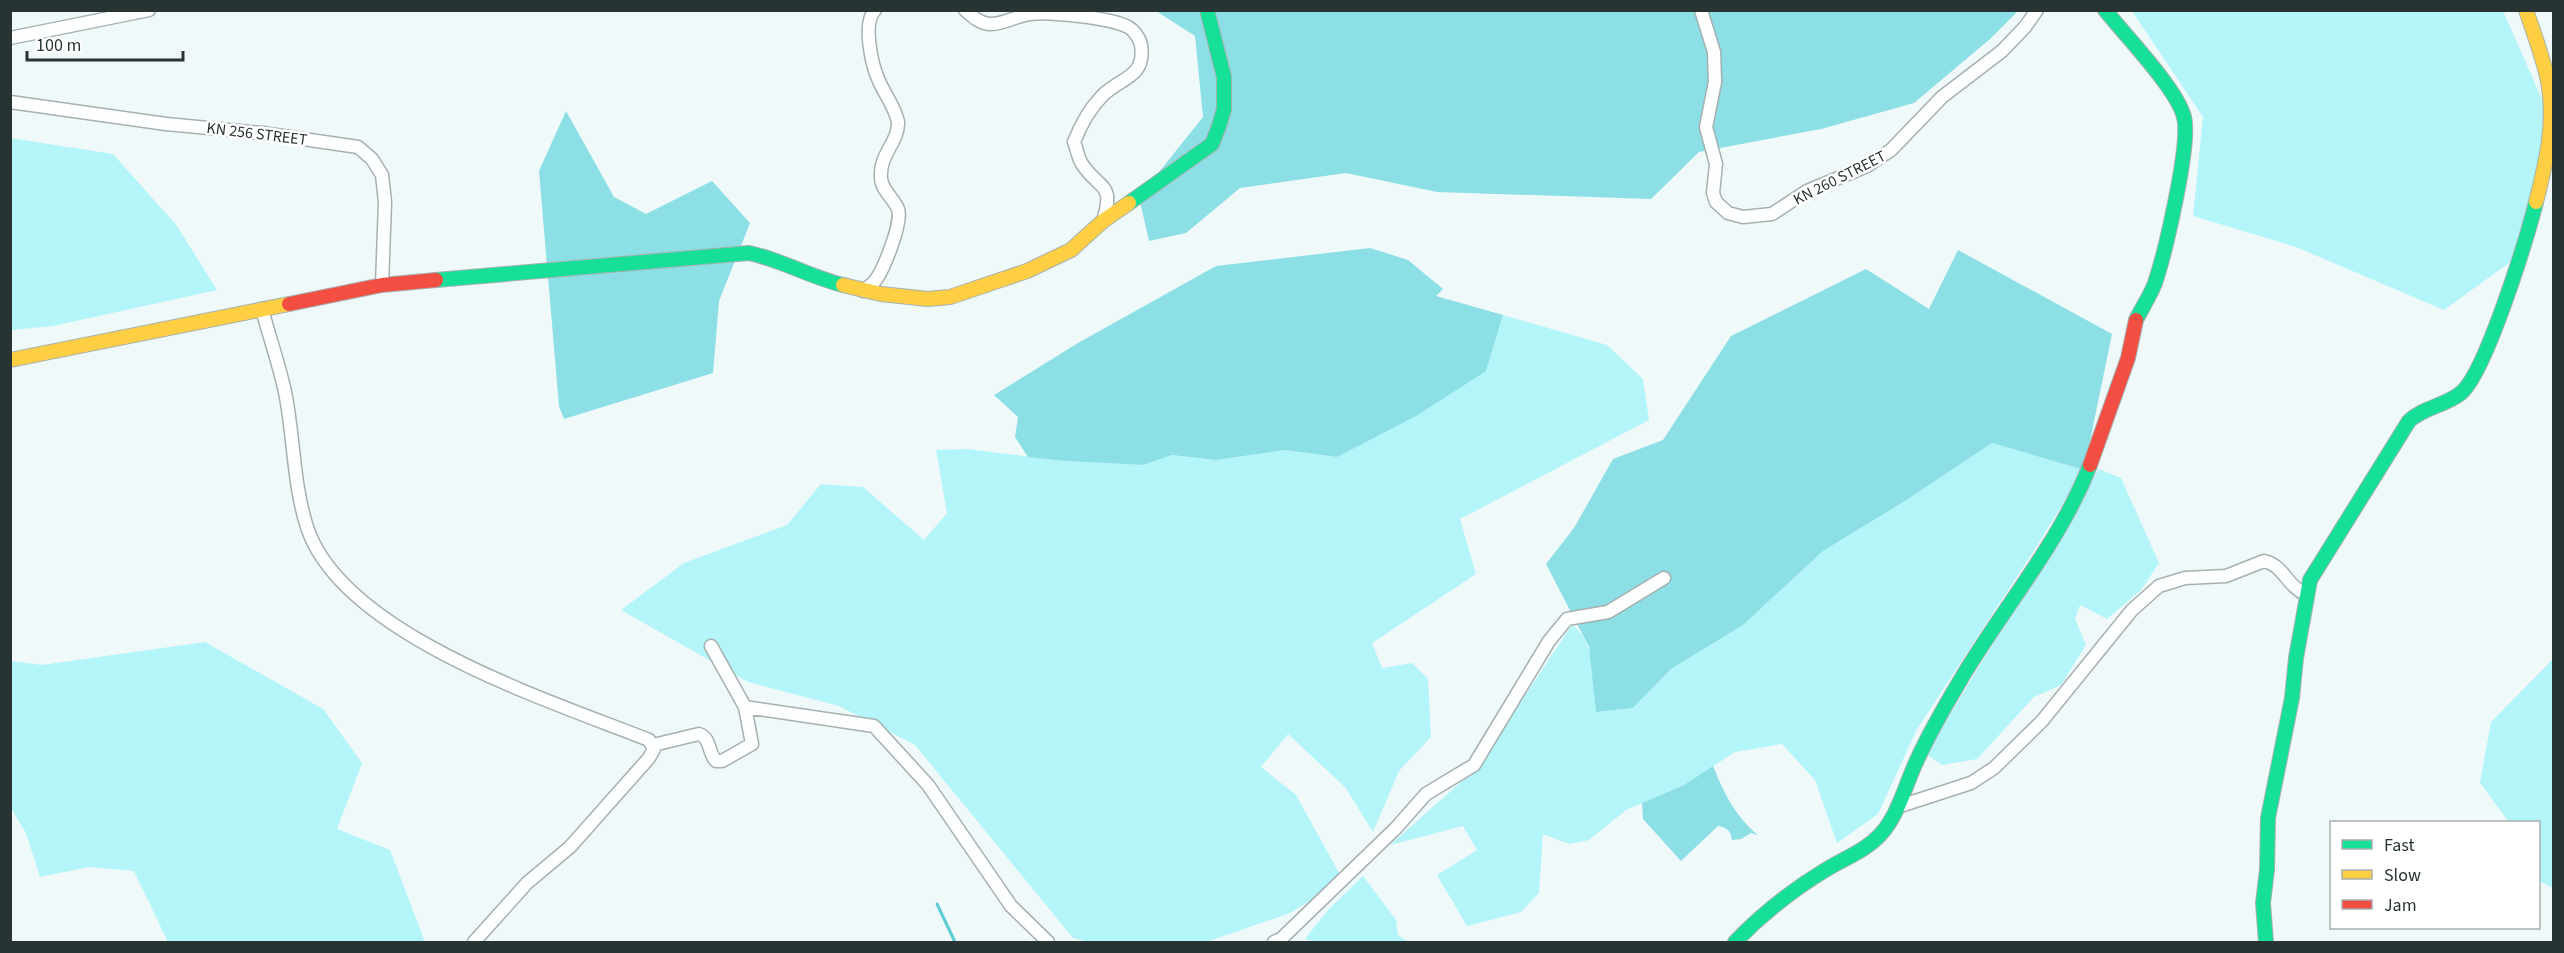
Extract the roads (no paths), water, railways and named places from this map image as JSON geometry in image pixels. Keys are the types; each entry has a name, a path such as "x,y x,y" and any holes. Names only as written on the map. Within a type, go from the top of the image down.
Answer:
{"street":[{"path":"10,39 149,10"},
{"path":"863,291 874,283 881,269 897,229 899,211 880,179 884,154 894,140 898,122 877,77 867,33 874,10"},
{"path":"965,10 979,21 990,24 1030,14 1064,14 1114,22 1129,27 1140,40 1142,56 1138,70 1104,94 1089,112 1074,142 1082,164 1103,185 1109,201 1103,221"},
{"path":"10,360 382,285 749,253 771,258 823,280 863,291 908,297 950,297 1027,271 1071,250 1103,221 1212,144 1222,124 1227,91 1219,49 1207,10"},
{"name":"KN 260 STREET","path":"1701,10 1714,62 1715,82 1706,127 1716,164 1713,193 1716,202 1728,213 1743,217 1772,214 1807,191 1867,166 1891,150 1942,97 2002,51 2025,27 2037,10"},
{"path":"1735,942 1765,910 1828,868 1857,855 1881,834 1897,807 1917,757 1965,673 2051,545 2082,486 2110,414 2128,358 2135,323 2154,285 2164,253 2186,139 2184,117 2176,99 2105,10"},
{"path":"2266,942 2263,903 2267,870 2268,818 2292,698 2307,595 2315,573 2409,421 2417,412 2457,396 2467,388 2478,368 2527,233 2546,161 2550,95 2545,66 2526,10"},
{"name":"KN 256 STREET","path":"10,102 166,124 262,132 357,147 372,159 382,175 385,202 382,285"},
{"path":"262,309 285,392 307,527 320,555 339,577 378,615 408,635 486,675 649,740 654,749 649,758 593,823 570,847 527,883 474,942"},
{"path":"1897,807 1971,783 1994,768 2042,721 2132,610 2159,586 2172,580 2196,576 2217,578 2226,576 2264,561 2278,566 2292,587 2307,595"},
{"path":"1274,942 1281,939 1388,836 1426,794 1474,765 1549,641 1567,619 1608,612 1664,578"},
{"path":"652,745 699,734 708,741 711,756 716,761 722,761 752,744 745,707 711,646"},
{"path":"745,707 874,726 928,785 1011,906 1048,942"}],"waterway":[{"path":"937,904 955,942"}]}
